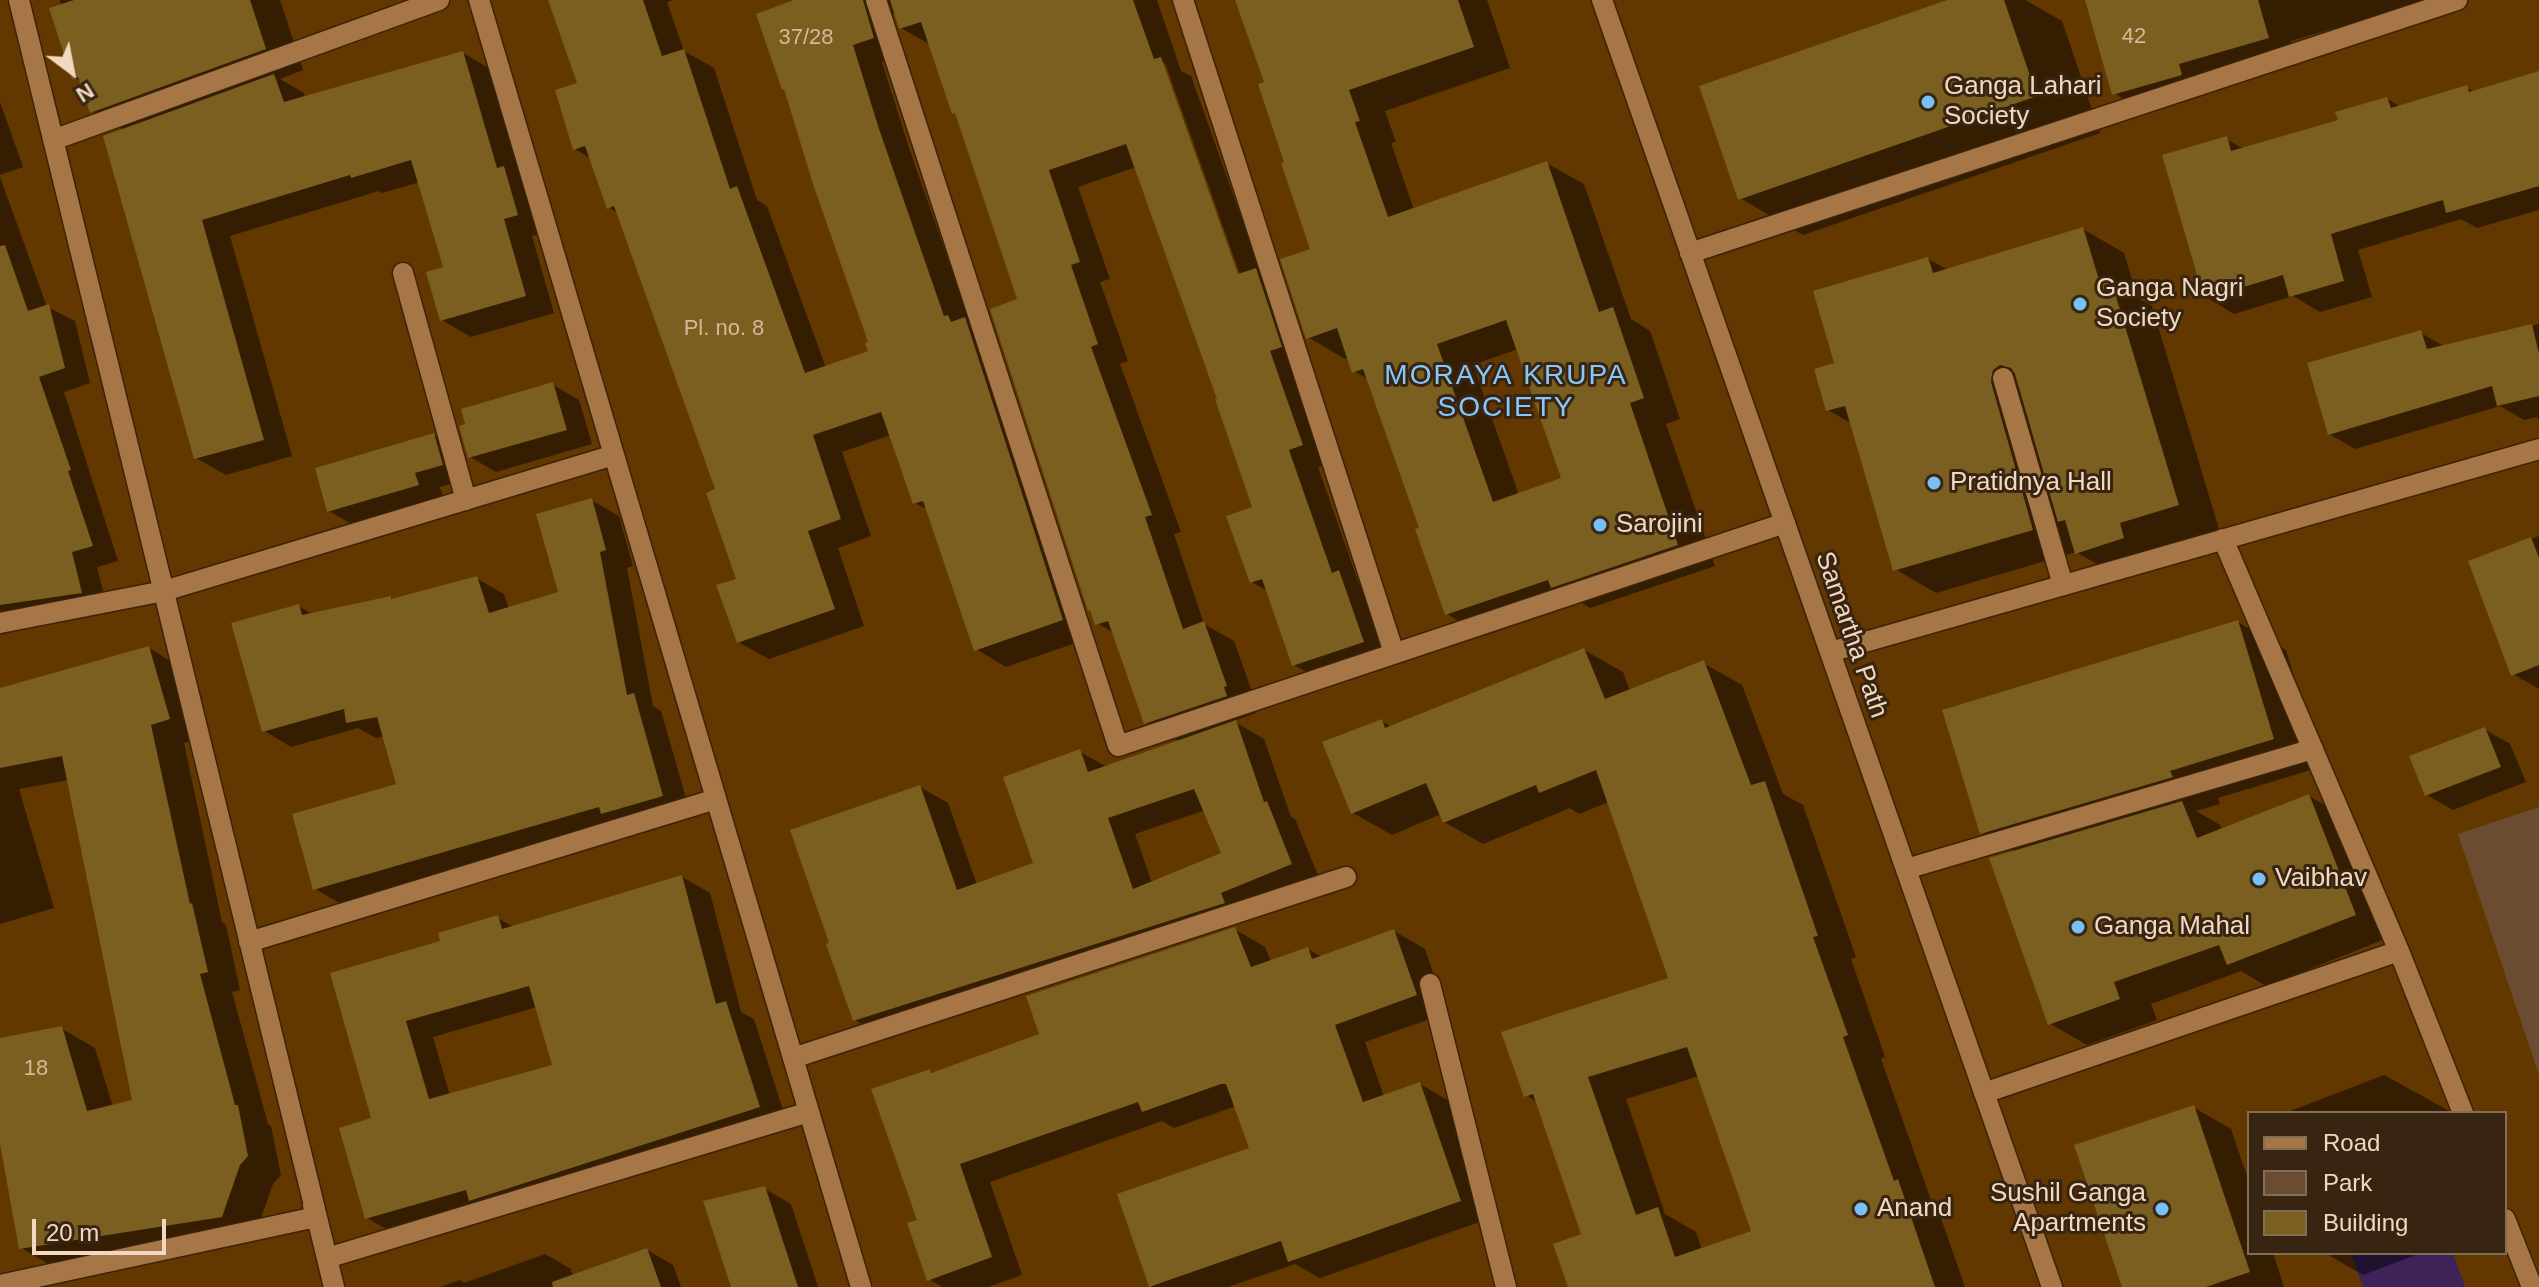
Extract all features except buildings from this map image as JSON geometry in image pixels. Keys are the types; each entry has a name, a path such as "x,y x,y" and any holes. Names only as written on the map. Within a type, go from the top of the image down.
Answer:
{"street":[{"path":"19,0 334,1287"},
{"path":"53,140 439,0"},
{"path":"479,0 861,1287"},
{"path":"876,0 1118,746 1785,523"},
{"path":"1183,0 1394,653"},
{"name":"Samartha Path","path":"1602,0 2052,1287"},
{"path":"1690,253 2457,0"},
{"path":"403,273 466,500"},
{"path":"2003,378 2063,585"},
{"path":"1830,652 2539,449"},
{"path":"0,623 164,591 614,455"},
{"path":"2223,539 2399,951 2462,1111"},
{"path":"1906,869 2313,749"},
{"path":"249,942 716,799"},
{"path":"793,1058 1346,877"},
{"path":"1984,1093 2399,951"},
{"path":"1430,984 1506,1287"},
{"path":"327,1258 809,1112"},
{"path":"0,1285 316,1217 310,1191"},
{"path":"2507,1224 2532,1287"}],"green space":[{"path":"2539,807 2539,1075 2458,834"}],"shaded area":[{"path":"2454,1255 2465,1287 2363,1287 2352,1256"}],"place":[{"name":"Ganga Lahari Society","path":"1928,102"},
{"name":"Ganga Nagri Society","path":"2080,304"},
{"name":"Pratidnya Hall","path":"1934,483"},
{"name":"Sarojini","path":"1600,525"},
{"name":"Vaibhav","path":"2259,879"},
{"name":"Ganga Mahal","path":"2078,927"},
{"name":"Anand","path":"1861,1209"},
{"name":"Sushil Ganga Apartments","path":"2162,1209"}],"district":[{"name":"MORAYA KRUPA SOCIETY","path":"1506,392"}]}
